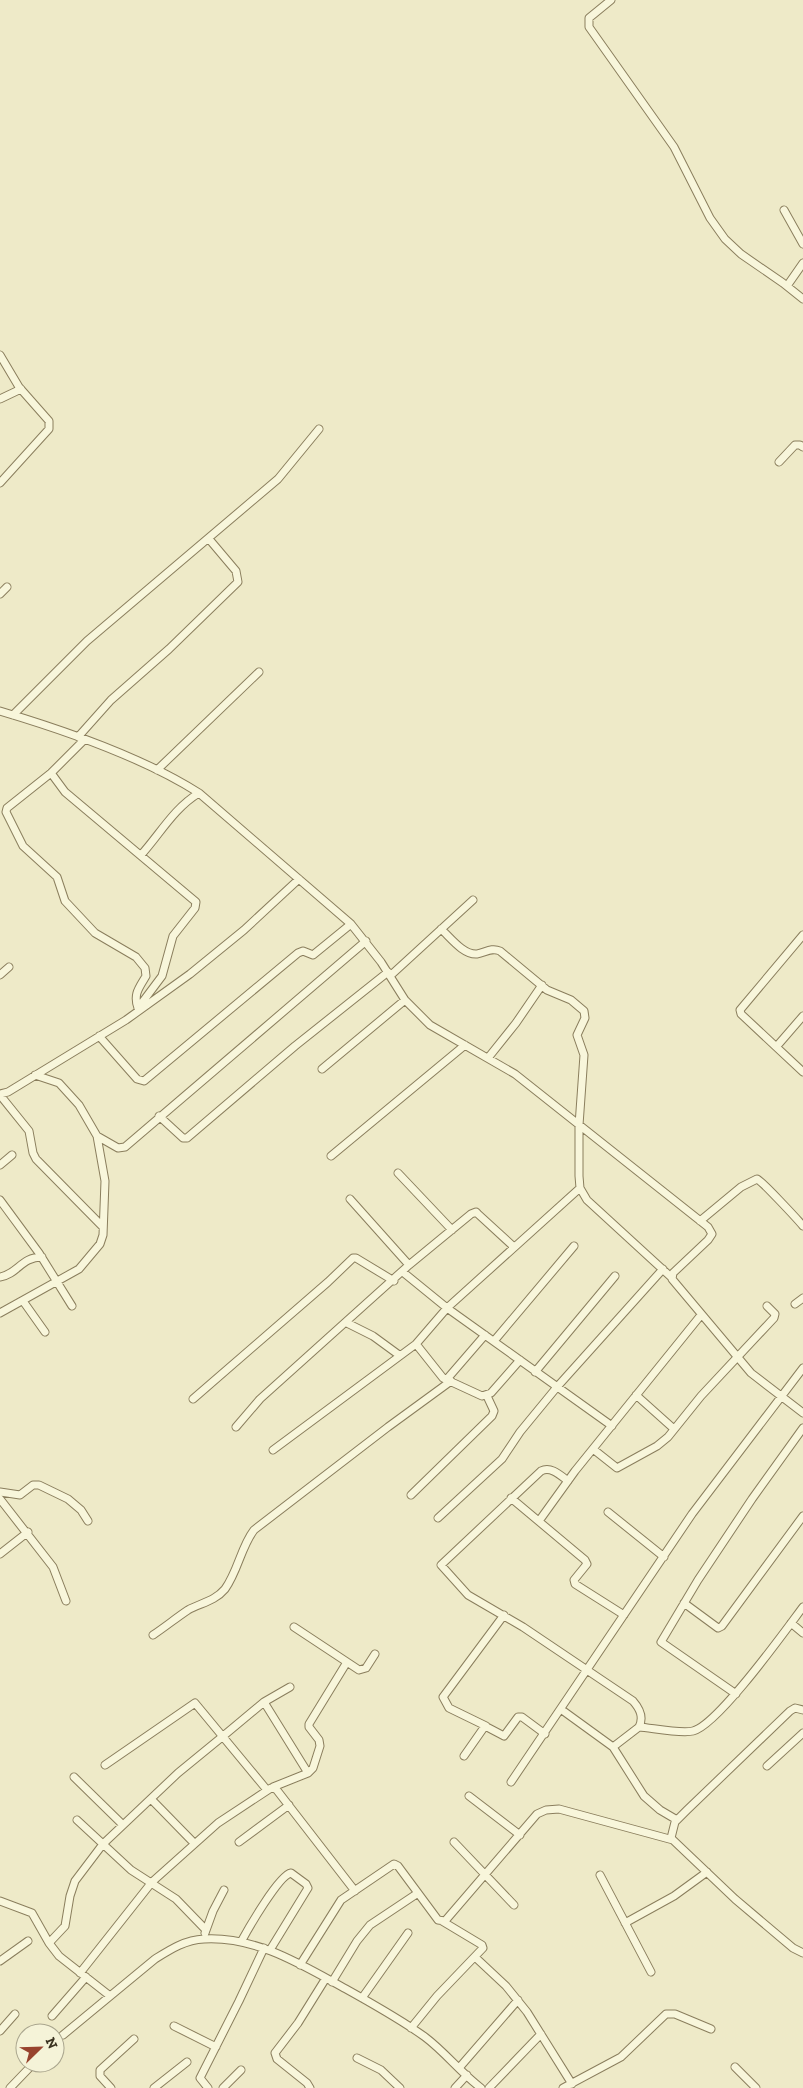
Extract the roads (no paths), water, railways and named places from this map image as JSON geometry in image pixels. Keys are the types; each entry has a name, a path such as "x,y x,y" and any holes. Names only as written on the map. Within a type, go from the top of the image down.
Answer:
{"street":[{"path":"610,0 589,18 589,27 674,147 710,218 726,239 741,254 803,299"},
{"path":"784,210 803,244"},
{"path":"787,286 803,263"},
{"path":"0,355 21,389 49,421 50,426 0,483"},
{"path":"0,399 21,389"},
{"path":"13,714 87,642 278,480 319,429"},
{"path":"779,462 795,445 803,447"},
{"path":"138,1008 135,996 146,976 144,965 136,957 95,933 65,901 57,877 23,846 6,812 7,808 51,773 81,739 111,700 169,649 238,582 236,571 209,539"},
{"path":"0,594 7,587"},
{"path":"157,770 259,672"},
{"path":"0,711 81,739 157,770 181,781 199,793 352,924 366,941 405,1000 430,1025 515,1074 711,1231 710,1237 671,1277"},
{"path":"51,773 65,792 194,898 197,903 174,936 162,976 133,1015"},
{"path":"141,856 176,810 199,793"},
{"path":"103,1227 34,1156 29,1131 0,1095 8,1092 133,1015 190,974 244,930 299,878"},
{"path":"159,1116 183,1138 187,1138 295,1046 389,974 473,900"},
{"path":"99,1036 137,1079 144,1081 298,953 304,951 314,955 352,924"},
{"path":"441,929 468,952 477,954 495,949 500,951 542,986 552,993 571,1000 584,1011 585,1018 577,1035 584,1055 579,1125 580,1188 587,1200 671,1277 701,1315 755,1376 803,1413"},
{"path":"803,935 740,1010 741,1014 803,1072"},
{"path":"98,1136 121,1148 128,1144 366,941"},
{"path":"0,975 9,967"},
{"path":"488,1058 542,986"},
{"path":"322,1069 405,1000"},
{"path":"776,1046 803,1016"},
{"path":"331,1156 465,1045"},
{"path":"0,1313 58,1283 79,1269 100,1244 103,1227 105,1181 98,1136 80,1105 64,1087 54,1080 34,1075"},
{"path":"0,1165 12,1155"},
{"path":"398,1173 452,1230"},
{"path":"700,1221 741,1187 757,1179 762,1181 780,1203 803,1226"},
{"path":"273,1450 416,1344 448,1308 580,1188"},
{"path":"350,1199 410,1266"},
{"path":"0,1200 42,1258 72,1306"},
{"path":"236,1427 260,1399 410,1266 476,1212 514,1247"},
{"path":"494,1341 574,1246"},
{"path":"0,1277 6,1276 30,1258 42,1258"},
{"path":"193,1400 353,1258 356,1258 394,1282"},
{"path":"438,1518 502,1459 520,1432 557,1386 662,1269"},
{"path":"404,1272 448,1308 534,1372 557,1386 612,1426"},
{"path":"534,1372 615,1276"},
{"path":"795,1304 803,1298"},
{"path":"23,1301 45,1332"},
{"path":"593,1449 614,1467 619,1467 657,1446 674,1429 700,1396 736,1356 774,1318 775,1314 767,1306"},
{"path":"539,1521 593,1449 701,1315"},
{"path":"347,1323 373,1336 399,1355"},
{"path":"153,1635 186,1612 212,1600 224,1589 232,1576 248,1539 254,1530 449,1380 485,1335"},
{"path":"416,1344 443,1378 482,1396 486,1396"},
{"path":"486,1396 520,1360"},
{"path":"511,1782 562,1710 692,1514 803,1368"},
{"path":"636,1395 674,1429"},
{"path":"411,1495 490,1419 494,1411 486,1396"},
{"path":"736,1694 662,1644 662,1640 752,1498 803,1428"},
{"path":"568,1481 552,1470 544,1469 440,1565 468,1595 504,1615 633,1700 642,1715 639,1727 613,1747"},
{"path":"0,1492 20,1495 33,1485 39,1485 68,1500 81,1510 88,1521"},
{"path":"511,1498 586,1561 587,1564 574,1580 575,1584 624,1615"},
{"path":"0,1499 54,1567 66,1601"},
{"path":"608,1512 664,1556"},
{"path":"684,1603 718,1628 722,1626 803,1516"},
{"path":"0,1554 28,1532"},
{"path":"639,1727 693,1731 715,1716 736,1694 803,1606"},
{"path":"504,1615 443,1697 449,1708 504,1736 519,1717 545,1734"},
{"path":"791,1623 803,1633"},
{"path":"294,1627 359,1670 364,1670 375,1654"},
{"path":"52,2016 152,1882 224,1818 270,1789 308,1773 313,1768 320,1746 319,1740 309,1727 309,1724 346,1662"},
{"path":"49,1943 65,1926 72,1888 84,1867 103,1844 222,1736 264,1702 290,1687"},
{"path":"264,1702 308,1773"},
{"path":"105,1765 195,1703 270,1789 289,1805 355,1891"},
{"path":"671,1838 677,1820 790,1711 795,1708 803,1710"},
{"path":"562,1710 613,1747 644,1796 660,1810 677,1820"},
{"path":"464,1756 486,1726"},
{"path":"767,1766 803,1733"},
{"path":"74,1777 123,1825"},
{"path":"469,1796 520,1835"},
{"path":"151,1799 194,1843"},
{"path":"239,1842 289,1805"},
{"path":"442,1922 451,1915 541,1812 559,1809 671,1838 792,1948 803,1953"},
{"path":"77,1820 131,1870 176,1899 206,1930"},
{"path":"454,1842 514,1905"},
{"path":"300,1965 339,1903 396,1864 438,1920 482,1945 483,1948 437,1996 411,2028"},
{"path":"625,1923 674,1896 708,1872"},
{"path":"208,2088 200,2078 267,1949 308,1888 306,1884 291,1873 287,1874 272,1893 240,1942"},
{"path":"600,1874 651,1972"},
{"path":"203,1939 213,1910 224,1890"},
{"path":"310,2088 307,2083 277,2059 275,2054 370,1925 418,1893"},
{"path":"0,1901 32,1913 49,1943 59,1956 110,1996"},
{"path":"362,1998 408,1933"},
{"path":"65,2033 171,1948 189,1941 203,1939 240,1942 267,1949 362,1998 411,2028 442,2051 481,2088"},
{"path":"0,1962 28,1941"},
{"path":"475,1957 518,2000 542,2034 572,2084"},
{"path":"459,2068 518,2000"},
{"path":"0,2031 15,2014"},
{"path":"563,2088 621,2058 666,2014 675,2014 711,2029"},
{"path":"174,2026 216,2047"},
{"path":"489,2088 542,2034"},
{"path":"111,2088 100,2076 100,2070 134,2039"},
{"path":"357,2058 382,2070 400,2088"},
{"path":"157,2087 186,2062"},
{"path":"735,2067 756,2088"},
{"path":"223,2088 241,2070"},
{"path":"10,2088 24,2073"},
{"path":"455,2088 467,2075"}]}
